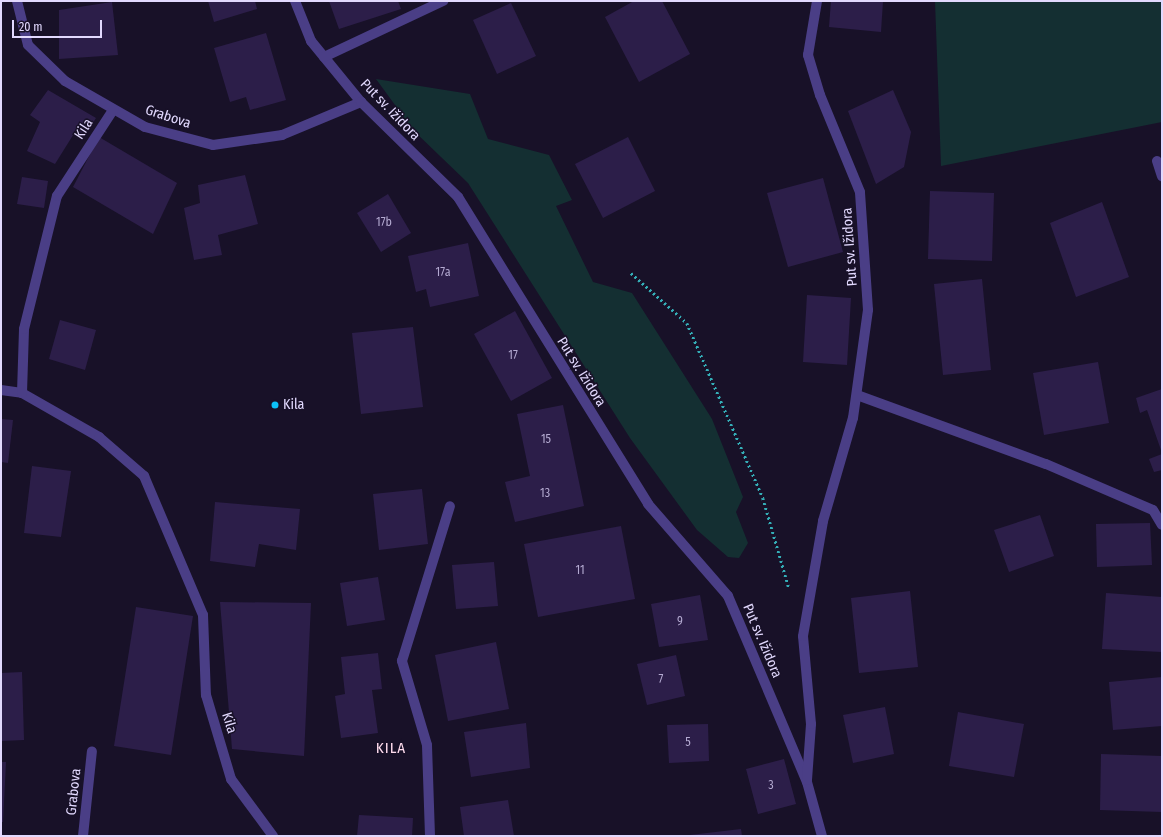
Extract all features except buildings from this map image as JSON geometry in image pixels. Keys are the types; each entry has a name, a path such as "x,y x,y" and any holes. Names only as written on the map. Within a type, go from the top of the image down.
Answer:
{"street":[{"name":"Grabova","path":"17,1 28,45 66,81 113,110 146,127 213,146 282,135 361,102"},
{"name":"Put sv. Ižidora","path":"295,1 311,41 361,102 458,197 648,504 728,596 807,782 822,836"},
{"path":"324,57 443,1"},
{"name":"Put sv. Ižidora","path":"807,782 810,724 803,636 823,521 854,418 868,310 860,192 820,94 808,55 817,1"},
{"name":"Kila","path":"22,394 24,329 56,196 113,110"},
{"path":"1157,161 1162,176"},
{"name":"Kila","path":"1,390 22,394 99,437 144,476 203,615 206,696 231,779 273,836"},
{"path":"857,395 1046,464 1153,510 1162,526"},
{"path":"430,836 427,745 402,661 450,506"},
{"name":"Grabova","path":"83,836 92,751"}],"path":[{"path":"631,273 687,323 763,498 790,590"}],"green space":[{"path":"935,1 1162,1 1162,122 941,166"},
{"path":"376,79 470,94 488,139 549,155 572,200 556,206 593,282 632,293 712,419 743,497 736,512 748,543 739,558 728,557 697,530 630,438 468,183 414,131"}],"place":[{"name":"Kila","path":"275,405"}],"district":[{"name":"KILA","path":"391,749"}]}
